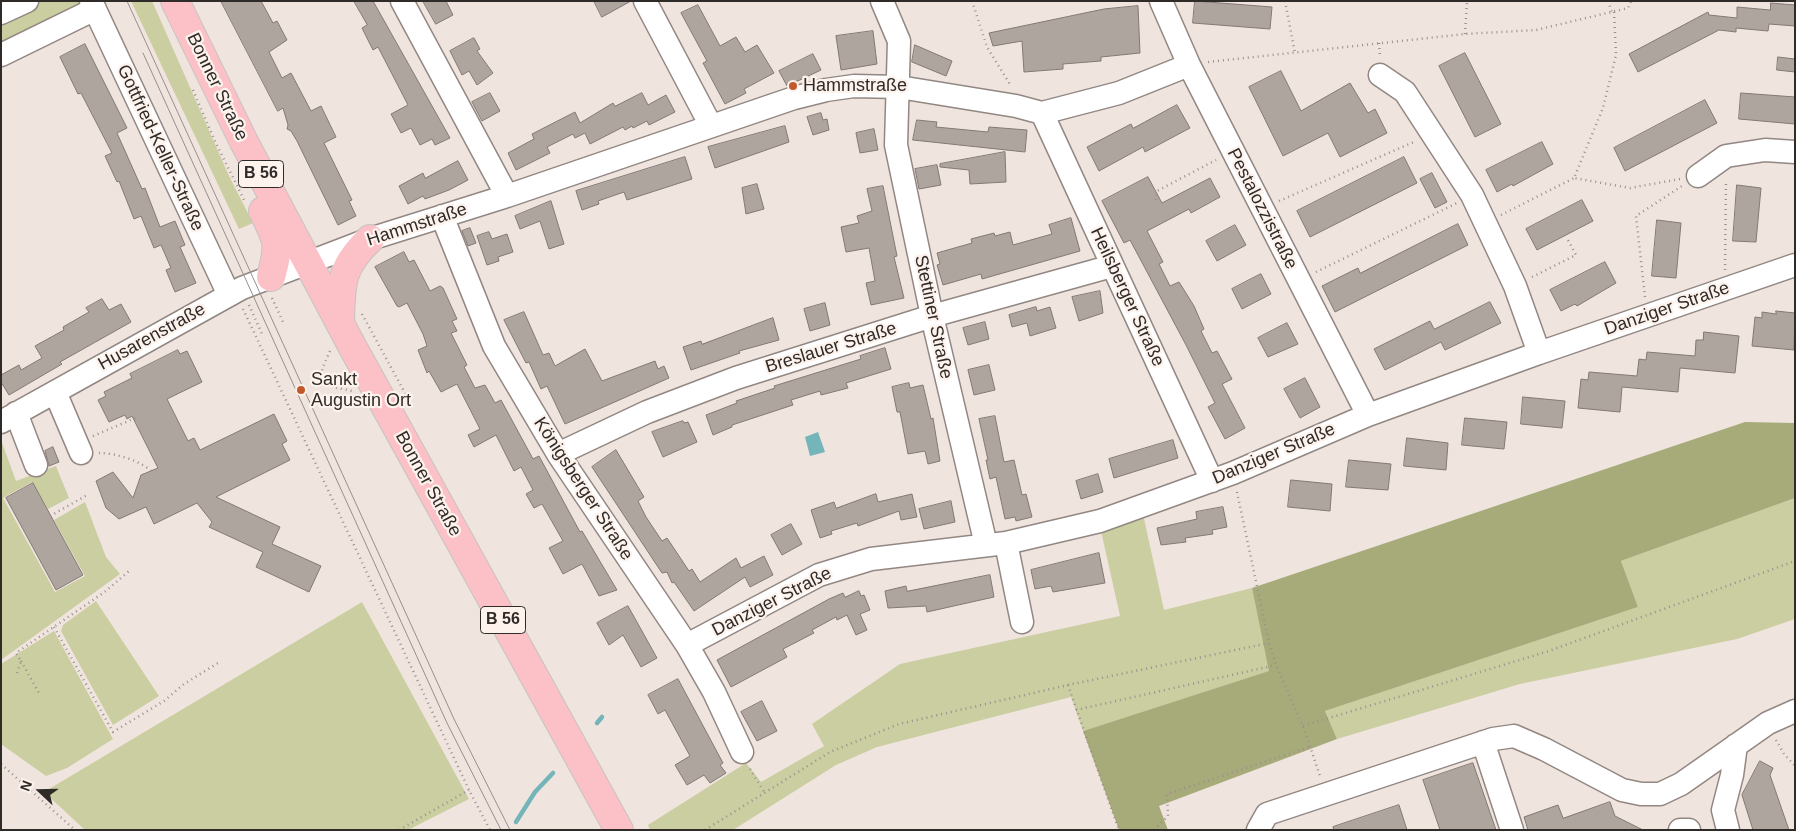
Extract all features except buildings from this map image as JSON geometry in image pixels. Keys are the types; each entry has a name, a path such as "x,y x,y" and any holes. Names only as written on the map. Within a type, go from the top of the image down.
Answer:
{"main road":[{"name":"Bonner Straße","path":"177,2 264,180 308,262 336,336 619,830"},
{"path":"264,180 262,209 277,239 278,253 270,284"},
{"path":"336,336 344,273 354,254 370,239"}],"street":[{"path":"1,13 27,1"},
{"path":"402,1 507,196"},
{"path":"645,1 711,126"},
{"name":"Stettiner Straße","path":"882,1 899,41 896,145 932,316 996,544"},
{"name":"Pestalozzistraße","path":"1161,1 1189,65 1368,415"},
{"path":"1,55 93,5"},
{"name":"Gottfried-Keller-Straße","path":"93,5 240,301"},
{"name":"Hammstraße","path":"308,262 370,239 507,196 711,126 826,90 854,86 899,87 1016,106 1042,113 1119,93 1189,65"},
{"path":"1380,75 1405,92 1472,195 1515,286 1539,353"},
{"name":"Heilsberger Straße","path":"1042,113 1212,481"},
{"path":"1698,176 1726,156 1765,150 1795,152"},
{"name":"Königsberger Straße","path":"442,216 494,346 558,454 687,645 714,692 742,752"},
{"name":"Husarenstraße","path":"9,418 55,392 240,301 308,262"},
{"name":"Danziger Straße","path":"687,645 819,575 871,559 996,544 1100,521 1233,473 1368,415 1539,353 1795,265"},
{"name":"Breslauer Straße","path":"558,454 647,412 736,378 932,316 1112,266"},
{"path":"55,392 81,453"},
{"path":"9,418 36,465"},
{"path":"996,544 1022,622"},
{"path":"1258,830 1267,814 1483,742 1514,736 1544,748 1622,790 1641,794 1660,794 1682,784 1768,723 1795,711"},
{"path":"1483,742 1512,830"},
{"path":"1722,823 1736,745"},
{"path":"1680,830 1689,830"}],"path":[{"path":"972,1 987,46 1017,96 1016,106"},
{"path":"1285,1 1295,53"},
{"path":"1465,34 1467,1"},
{"path":"1574,178 1603,108 1616,56 1613,12 1608,1"},
{"path":"1189,65 1465,34 1536,30 1628,8 1631,1"},
{"path":"190,84 244,201"},
{"path":"1262,208 1432,134"},
{"path":"1156,200 1157,191 1233,151"},
{"path":"1725,289 1726,156"},
{"path":"1486,223 1574,178 1630,188 1698,176"},
{"path":"1647,316 1636,216 1698,176"},
{"path":"1299,281 1472,195"},
{"path":"1515,286 1576,255 1568,240"},
{"path":"270,284 283,322"},
{"path":"240,301 262,334"},
{"path":"240,301 469,790 490,830"},
{"path":"336,336 322,369 323,378 334,387 356,392"},
{"path":"314,383 323,378"},
{"path":"138,417 87,439 81,453 110,453 146,466 151,471"},
{"path":"1233,473 1276,665 1303,726 1325,794"},
{"path":"50,516 89,494"},
{"path":"1303,726 1549,651 1795,561"},
{"path":"39,693 16,653 121,580 129,570"},
{"path":"54,627 113,732 164,702 184,684 218,663"},
{"path":"705,830 830,752 899,724 1068,685 1270,643"},
{"path":"16,674 21,661"},
{"path":"1076,710 1276,665"},
{"path":"1068,685 1119,830"},
{"path":"1768,723 1784,754 1795,766"},
{"path":"1154,830 1168,816 1167,794 1310,747"},
{"path":"742,752 744,760 764,792"},
{"path":"1,764 75,830"},
{"path":"399,830 469,790"}],"green space":[{"path":"39,1 83,1 82,6 1,49 1,21"},
{"path":"131,1 152,1 229,176 253,223 239,229"},
{"path":"1745,422 1795,423 1795,498 1621,561 1638,607 1325,711 1337,739 1159,806 1168,830 1119,830 1083,731 1269,671 1252,588"},
{"path":"1,440 16,481 56,466 69,498 48,509 32,482 3,498 55,592 85,576 54,520 85,502 106,557 120,574 1,660"},
{"path":"1795,498 1795,619 1737,639 1520,684 1337,739 1325,711 1638,607 1621,561"},
{"path":"1143,514 1164,610 1252,588 1270,671 1083,731 1071,697 877,747 836,765 733,830 650,830 648,825 746,763 761,782 824,746 812,724 900,664 1120,616 1101,531"},
{"path":"96,601 159,696 113,725 61,631 63,625"},
{"path":"362,602 469,799 408,830 85,830 44,792"},
{"path":"54,631 113,739 67,768 46,776 1,744 1,664"}],"water":[{"path":"818,432 825,452 810,456 805,437"}],"waterway":[{"path":"597,723 602,717"},
{"path":"516,822 535,792 553,773"}],"tram line":[{"path":"127,1 454,719 510,830"},
{"path":"143,53 447,723 501,830"}],"place":[{"name":"Hammstraße","path":"793,86"},
{"name":"Sankt Augustin Ort","path":"301,390"}]}
